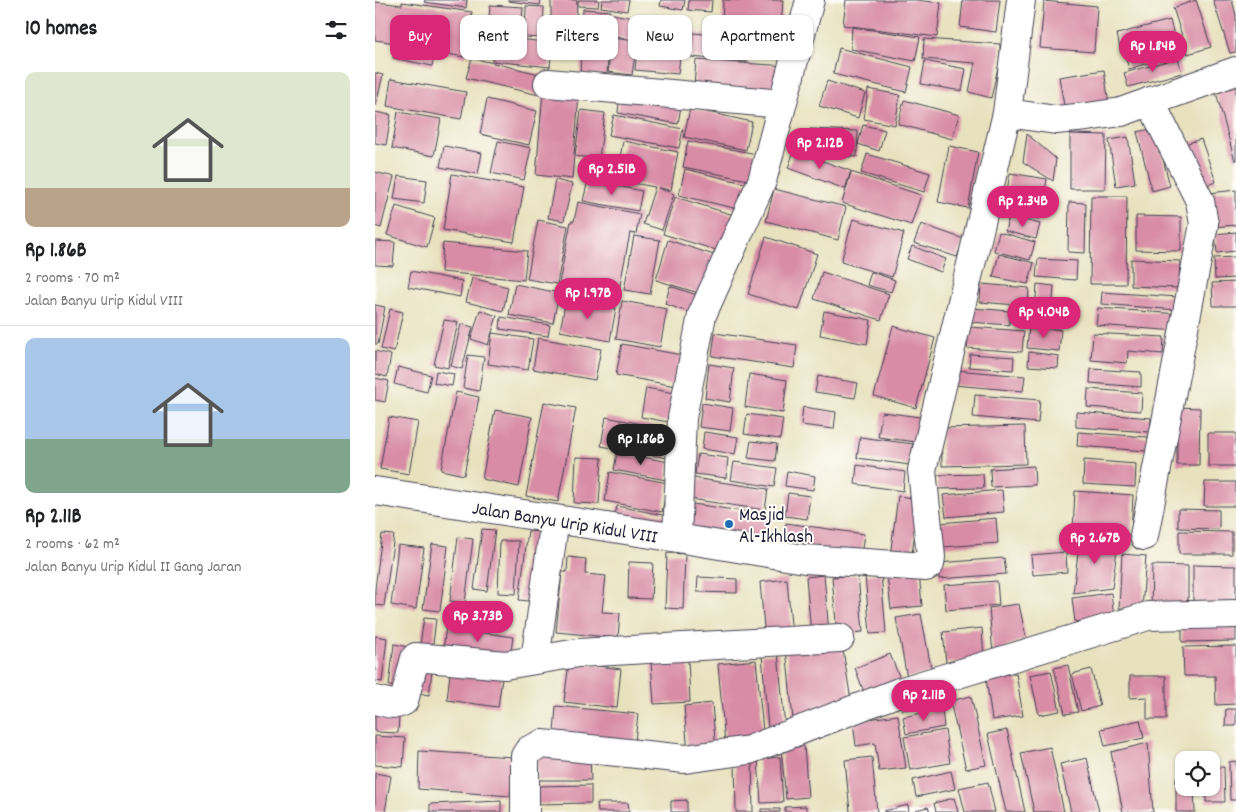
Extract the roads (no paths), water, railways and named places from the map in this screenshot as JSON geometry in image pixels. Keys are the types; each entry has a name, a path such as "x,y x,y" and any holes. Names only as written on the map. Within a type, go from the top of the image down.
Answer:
{"street":[{"name":"Jalan Banyu Urip Kidul VIII","path":"375,492 677,538 682,418 702,315 762,181 810,0"},
{"path":"677,538 805,559 926,567 930,564 931,557 922,470 1007,113 1021,0"},
{"path":"1007,113 1056,120 1121,112 1236,70"},
{"path":"548,83 782,104"},
{"path":"1144,536 1204,224 1200,201 1150,101"},
{"path":"535,660 555,519"},
{"path":"525,812 525,756 529,750 542,744 685,759 749,750 899,692 1148,616 1236,614"},
{"path":"375,700 395,704 400,704 404,701 416,656 505,665 578,653 840,638"}],"place":[{"name":"Masjid Al-Ikhlash","path":"729,524"}]}
